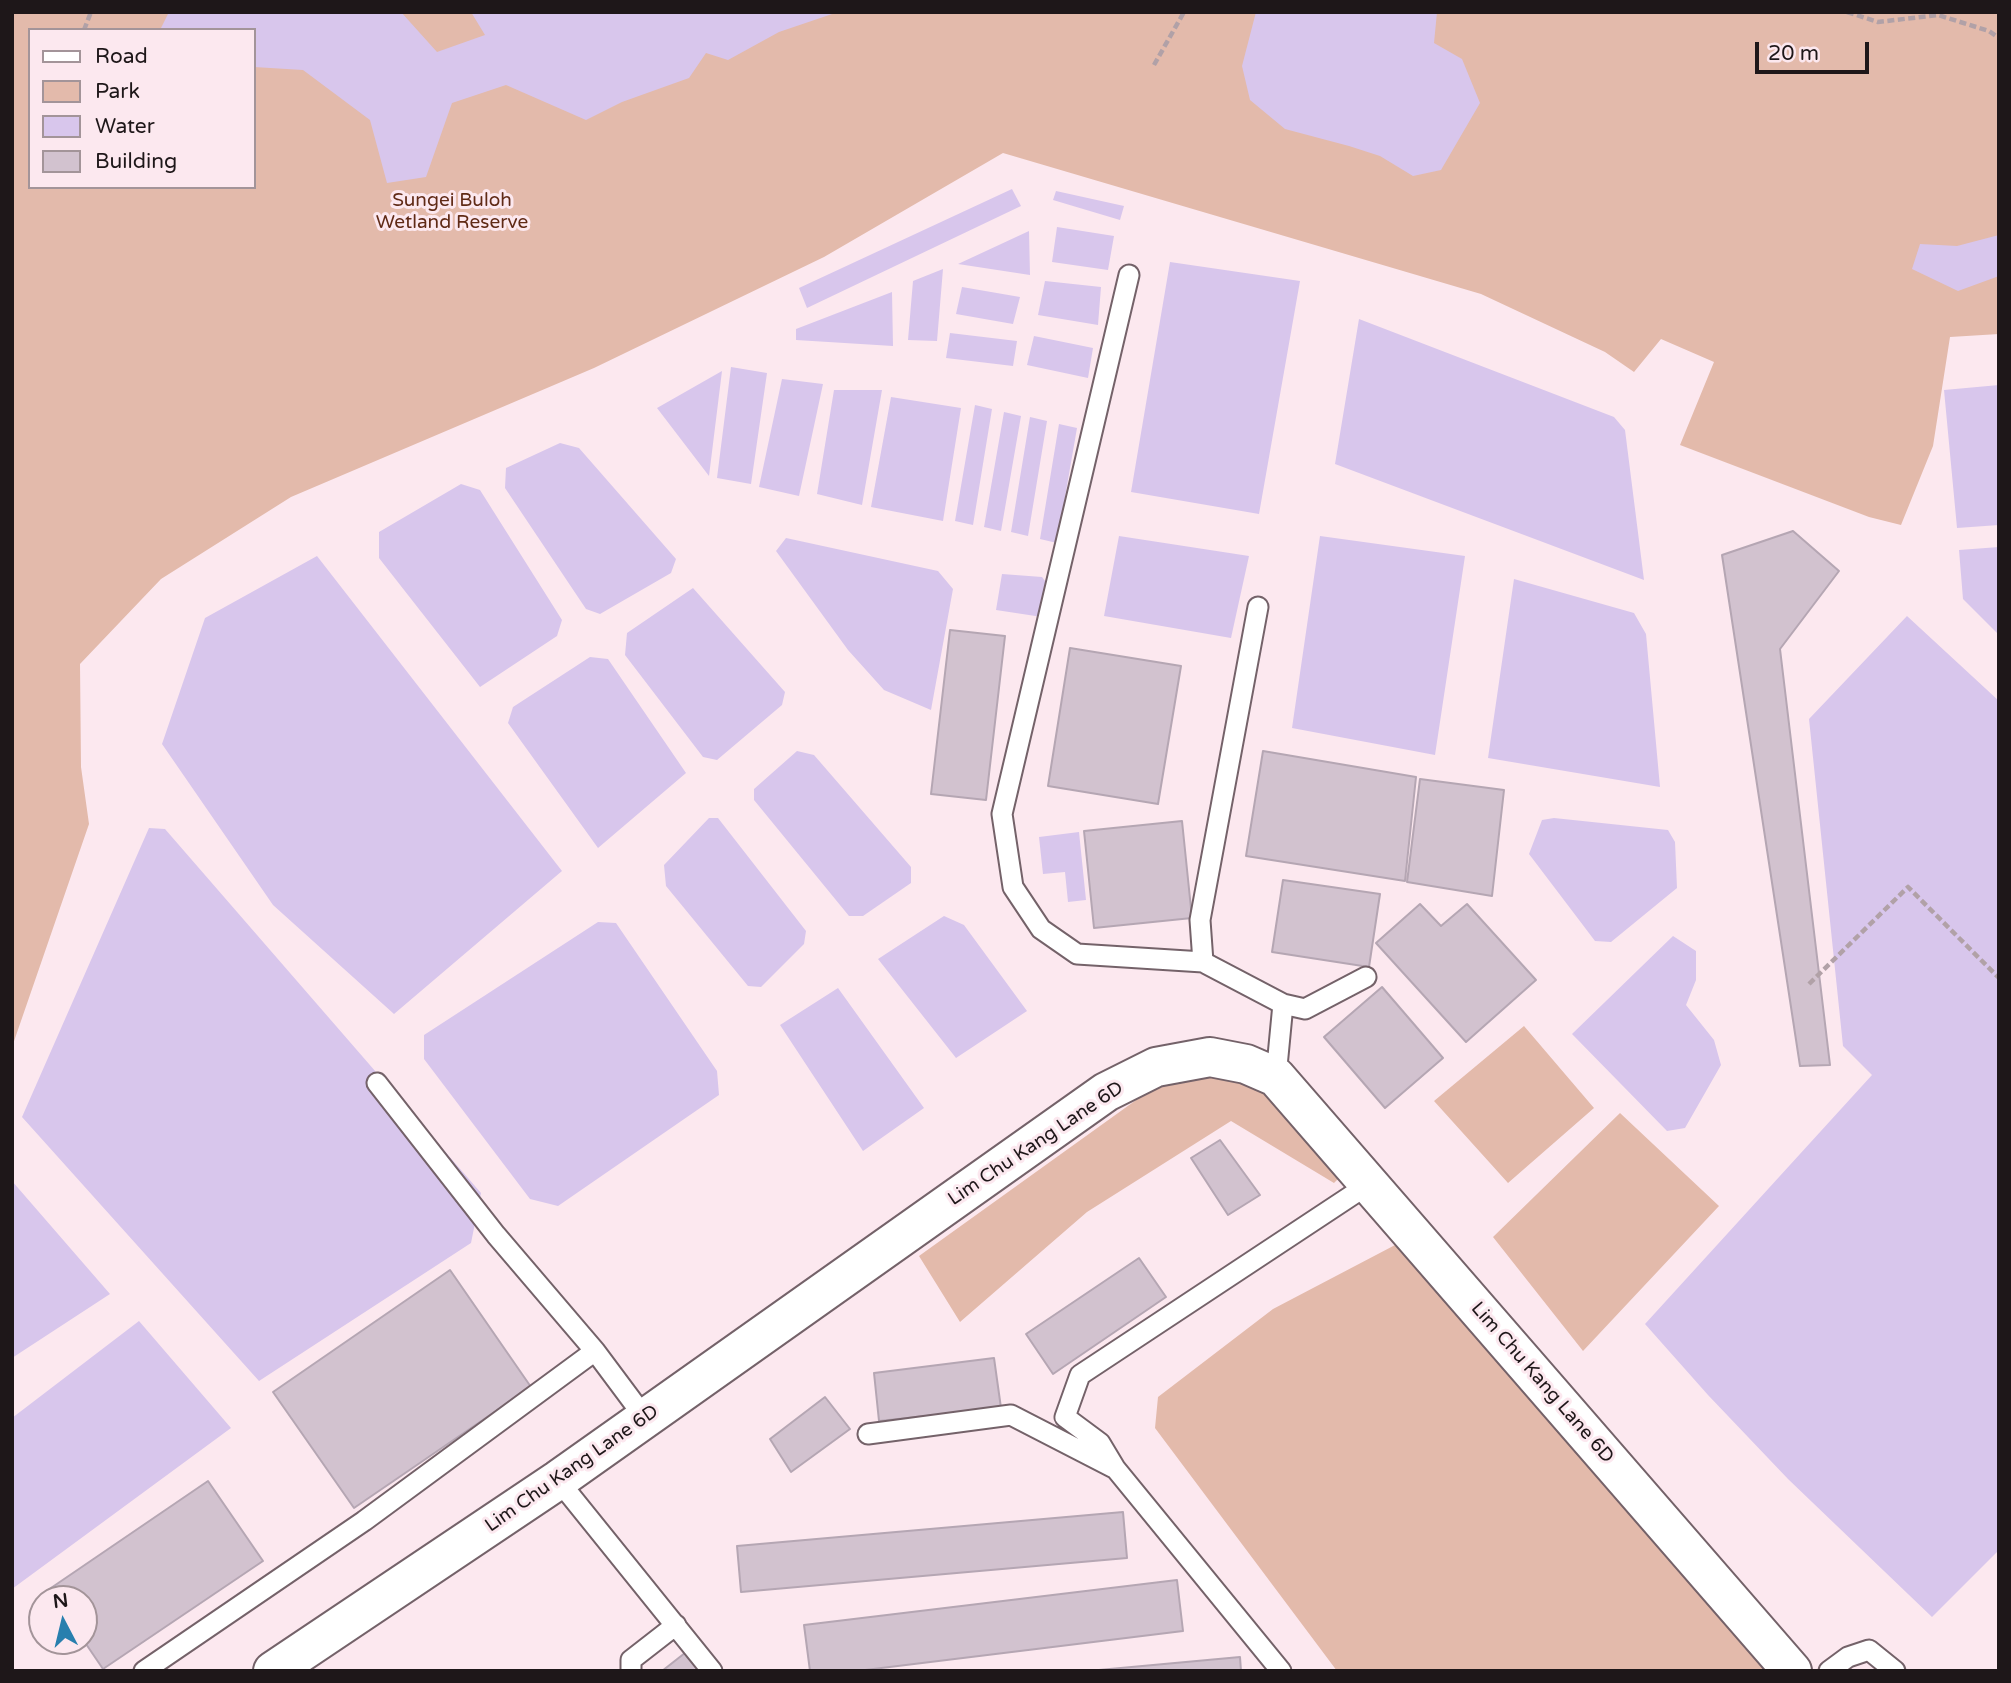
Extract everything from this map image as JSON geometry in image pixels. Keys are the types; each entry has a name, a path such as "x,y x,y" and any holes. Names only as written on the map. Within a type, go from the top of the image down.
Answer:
{"street":[{"name":"Lim Chu Kang Lane 6D","path":"273,1671 558,1480 1106,1092 1156,1066 1210,1057 1246,1064 1276,1077 1792,1671"}],"lane":[{"path":"1129,275 1002,814 1013,887 1041,929 1077,954 1203,962 1283,1004 1305,1009 1366,977"},
{"path":"1203,962 1200,920 1258,607"},
{"path":"1276,1077 1283,1004"},
{"path":"377,1083 496,1236 594,1351 645,1418"},
{"path":"1281,1671 1115,1468 1100,1443 1065,1416 1080,1375 1369,1184"},
{"path":"144,1671 364,1521 594,1351"},
{"path":"867,1434 1011,1415 1115,1468"},
{"path":"558,1480 712,1671"},
{"path":"631,1671 631,1660 676,1625"},
{"path":"1829,1671 1848,1657 1870,1650 1895,1671"}],"path":[{"path":"1154,65 1184,12"},
{"path":"1847,12 1878,22 1938,15 1989,31 1999,38"},
{"path":"1810,984 1908,887 1999,978"}],"green space":[{"name":"Sungei Buloh Wetland Reserve","path":"12,12 1999,12 1999,334 1950,337 1933,446 1901,525 1869,517 1680,445 1714,362 1661,339 1634,372 1605,352 1481,294 1003,153 824,257 594,368 291,497 161,579 80,664 81,767 89,824 12,1047"},
{"path":"1524,1026 1594,1108 1508,1183 1434,1101"},
{"path":"1233,1067 1352,1165 1334,1183 1231,1121 1087,1212 960,1322 919,1256 1164,1080"},
{"path":"1620,1113 1719,1206 1583,1351 1493,1237"},
{"path":"1397,1244 1771,1671 1337,1671 1155,1428 1158,1397 1273,1309"}],"water":[{"path":"169,12 401,12 437,52 485,35 471,12 838,12 779,32 728,60 706,53 689,78 622,102 586,120 506,85 452,103 426,177 387,183 370,120 303,70 256,67 256,28 161,28"},
{"path":"1256,12 1437,12 1434,43 1462,59 1480,103 1441,170 1413,176 1380,156 1285,129 1250,100 1242,66"},
{"path":"1012,189 1021,206 807,308 799,288"},
{"path":"1056,191 1124,206 1120,220 1053,200"},
{"path":"1057,227 1114,236 1108,270 1052,262"},
{"path":"1029,231 1030,275 958,264"},
{"path":"1999,235 1999,276 1958,291 1912,269 1920,244 1957,246"},
{"path":"1170,262 1300,281 1259,514 1131,492"},
{"path":"943,269 937,341 908,340 913,281"},
{"path":"1045,281 1101,287 1098,325 1038,315"},
{"path":"962,287 1020,297 1013,324 956,314"},
{"path":"892,292 893,346 796,340 796,329"},
{"path":"1359,319 1614,417 1625,430 1644,580 1335,464"},
{"path":"950,333 1017,341 1013,366 946,358"},
{"path":"1034,336 1093,348 1088,378 1027,365"},
{"path":"731,367 767,373 751,484 717,478"},
{"path":"722,371 709,476 657,408"},
{"path":"782,379 823,384 799,496 759,487"},
{"path":"1999,385 1999,525 1957,528 1944,390"},
{"path":"834,390 882,390 862,505 817,494"},
{"path":"891,397 961,408 943,521 871,507"},
{"path":"975,405 992,409 973,525 955,521"},
{"path":"1004,412 1021,416 1001,531 984,527"},
{"path":"1030,417 1047,421 1028,536 1011,532"},
{"path":"1059,424 1077,428 1057,543 1040,539"},
{"path":"560,443 579,448 676,559 671,573 600,614 586,609 505,488 506,468"},
{"path":"461,484 480,490 562,620 557,636 480,687 379,558 379,532"},
{"path":"1119,536 1249,556 1231,638 1104,616"},
{"path":"1320,536 1465,556 1435,755 1292,728"},
{"path":"786,538 938,571 953,589 931,710 884,690 848,650 776,551"},
{"path":"1999,547 1999,635 1963,599 1959,550"},
{"path":"317,556 562,871 394,1014 273,905 162,744 205,618"},
{"path":"1002,574 1042,577 1049,586 1042,617 996,610"},
{"path":"1514,579 1634,613 1646,634 1660,787 1488,758"},
{"path":"693,588 785,692 782,705 717,760 703,757 625,655 627,633"},
{"path":"1907,616 1999,701 1999,1550 1932,1617 1788,1479 1645,1324 1872,1075 1843,1046 1809,719"},
{"path":"590,657 608,659 686,773 598,848 508,723 513,707"},
{"path":"797,751 814,755 911,867 911,883 863,916 849,916 754,800 754,789"},
{"path":"709,818 718,818 806,931 804,944 761,987 748,986 666,886 664,865"},
{"path":"1554,818 1668,830 1675,842 1677,888 1611,942 1595,941 1529,854 1542,820"},
{"path":"149,828 165,829 481,1193 471,1243 259,1381 22,1117"},
{"path":"1079,832 1086,900 1068,902 1065,872 1043,874 1039,837"},
{"path":"944,916 964,925 1027,1011 956,1058 878,959"},
{"path":"598,922 616,923 717,1071 719,1095 558,1206 530,1199 424,1059 424,1035"},
{"path":"1673,936 1696,951 1696,980 1686,1005 1714,1040 1721,1065 1685,1128 1667,1131 1572,1034"},
{"path":"838,988 924,1108 863,1151 780,1025"},
{"path":"12,1181 110,1294 12,1358"},
{"path":"139,1321 231,1428 12,1589 12,1418"}],"building":[{"path":"1793,531 1839,571 1780,649 1830,1065 1800,1066 1722,555"},
{"path":"950,630 1005,636 986,800 931,794"},
{"path":"1070,648 1181,666 1158,804 1048,786"},
{"path":"1263,751 1416,777 1405,881 1246,856"},
{"path":"1420,779 1504,790 1492,896 1407,882"},
{"path":"1182,821 1192,918 1094,928 1084,831"},
{"path":"1283,880 1380,894 1369,967 1272,952"},
{"path":"1420,904 1441,926 1467,904 1536,980 1466,1042 1376,943"},
{"path":"1382,987 1443,1058 1385,1108 1324,1037"},
{"path":"1220,1140 1260,1195 1228,1215 1191,1158"},
{"path":"1139,1258 1166,1297 1053,1374 1026,1334"},
{"path":"450,1270 531,1387 354,1508 273,1392"},
{"path":"994,1358 1001,1408 879,1421 874,1373"},
{"path":"825,1397 850,1429 791,1472 770,1439"},
{"path":"208,1481 263,1561 103,1669 94,1655 98,1655 98,1585 55,1585"},
{"path":"1123,1512 1127,1558 741,1592 737,1546"},
{"path":"1177,1580 1183,1631 857,1671 810,1671 804,1625"},
{"path":"690,1649 707,1671 662,1671"},
{"path":"1240,1657 1241,1671 1088,1671"}]}
